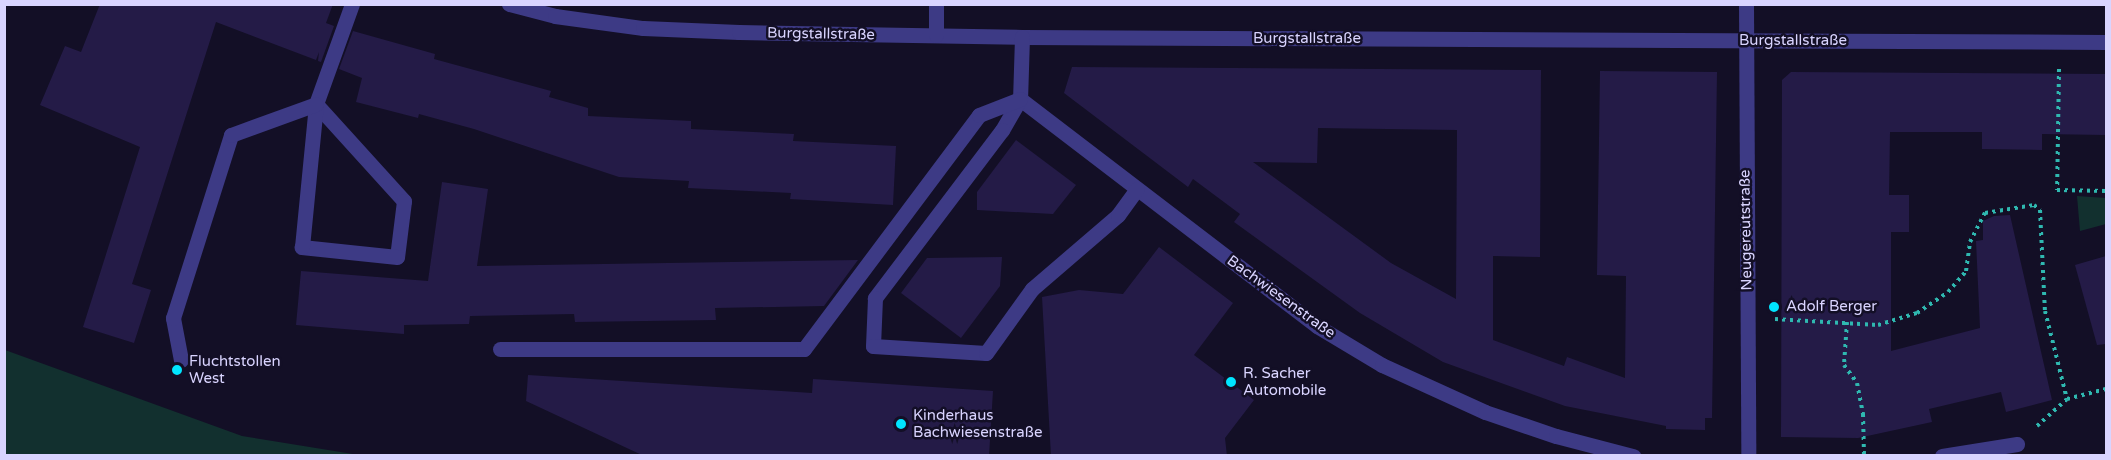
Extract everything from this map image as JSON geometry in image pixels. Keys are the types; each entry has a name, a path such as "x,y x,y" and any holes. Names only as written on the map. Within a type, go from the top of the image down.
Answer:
{"street":[{"path":"316,104 404,201 397,256 302,247 316,104 352,4"},
{"name":"Burgstallstraße","path":"509,4 555,16 643,28 739,32 1022,37 2106,42"},
{"path":"936,4 936,35"},
{"name":"Neugereutstraße","path":"1746,4 1744,41 1748,456"},
{"path":"1022,37 1020,99 1002,130 875,298 873,346 986,352 1032,289 1118,215 1137,189"},
{"path":"500,350 804,349 979,115 1020,99"},
{"name":"Bachwiesenstraße","path":"1020,99 1317,326 1382,365 1450,397 1520,425 1633,456"},
{"path":"181,360 173,318 231,135 316,104"},
{"path":"1942,456 2017,444"}],"path":[{"path":"2059,41 2057,190 2106,191"},
{"path":"1747,318 1878,325 1917,313 1948,292 1966,271 1970,242 1984,213 2034,205 2040,210 2045,311 2067,399"},
{"path":"1847,322 1844,365 1857,383 1863,414 1864,456"},
{"path":"2017,444 2067,399 2106,389"}],"green space":[{"path":"2077,196 2106,198 2106,224 2080,231"},
{"path":"5,350 242,436 359,455 5,455"}],"building":[{"path":"100,4 333,4 326,23 334,26 321,62 318,61 319,52 316,60 216,22 132,284 151,290 134,343 83,327 140,147 40,105 65,46 81,52"},
{"path":"353,31 435,54 434,59 551,91 549,97 588,108 588,116 691,121 691,129 794,134 793,141 896,146 893,205 790,199 791,193 688,188 689,181 619,177 474,129 419,114 418,118 356,102 362,78 339,69"},
{"path":"1072,67 1541,70 1540,257 1493,256 1493,340 1564,366 1567,357 1625,378 1626,276 1597,275 1600,71 1717,72 1712,418 1705,418 1705,430 1666,429 1666,426 1565,406 1443,362 1360,313 1234,222 1240,214 1193,179 1188,187 1064,93","holes":["1318,128 1457,130 1456,299 1391,263 1253,162 1317,163"]},
{"path":"1791,72 2106,74 2106,135 2042,134 2042,150 1982,149 1982,132 1890,132 1889,195 1909,195 1909,232 1891,232 1891,351 1980,328 1976,241 1983,240 1983,221 1994,216 2010,215 2052,400 2006,412 2001,392 1929,409 1932,422 1858,438 1781,437 1782,80"},
{"path":"1016,140 1076,185 1053,214 977,210 977,192"},
{"path":"442,182 488,189 477,266 858,260 824,306 715,308 716,320 575,322 574,314 470,316 469,324 404,325 404,334 296,325 301,271 428,281"},
{"path":"1159,247 1233,303 1194,355 1254,400 1225,438 1227,456 1051,456 1042,297 1079,290 1123,294"},
{"path":"2106,256 2106,344 2097,345 2075,265"},
{"path":"1002,257 1000,286 961,338 901,293 927,258"},
{"path":"528,375 812,393 813,379 993,391 989,456 644,456 526,401"}],"place":[{"name":"Adolf Berger","path":"1774,307"},
{"name":"Fluchtstollen West","path":"177,370"},
{"name":"R. Sacher Automobile","path":"1231,382"},
{"name":"Kinderhaus Bachwiesenstraße","path":"901,424"}]}
